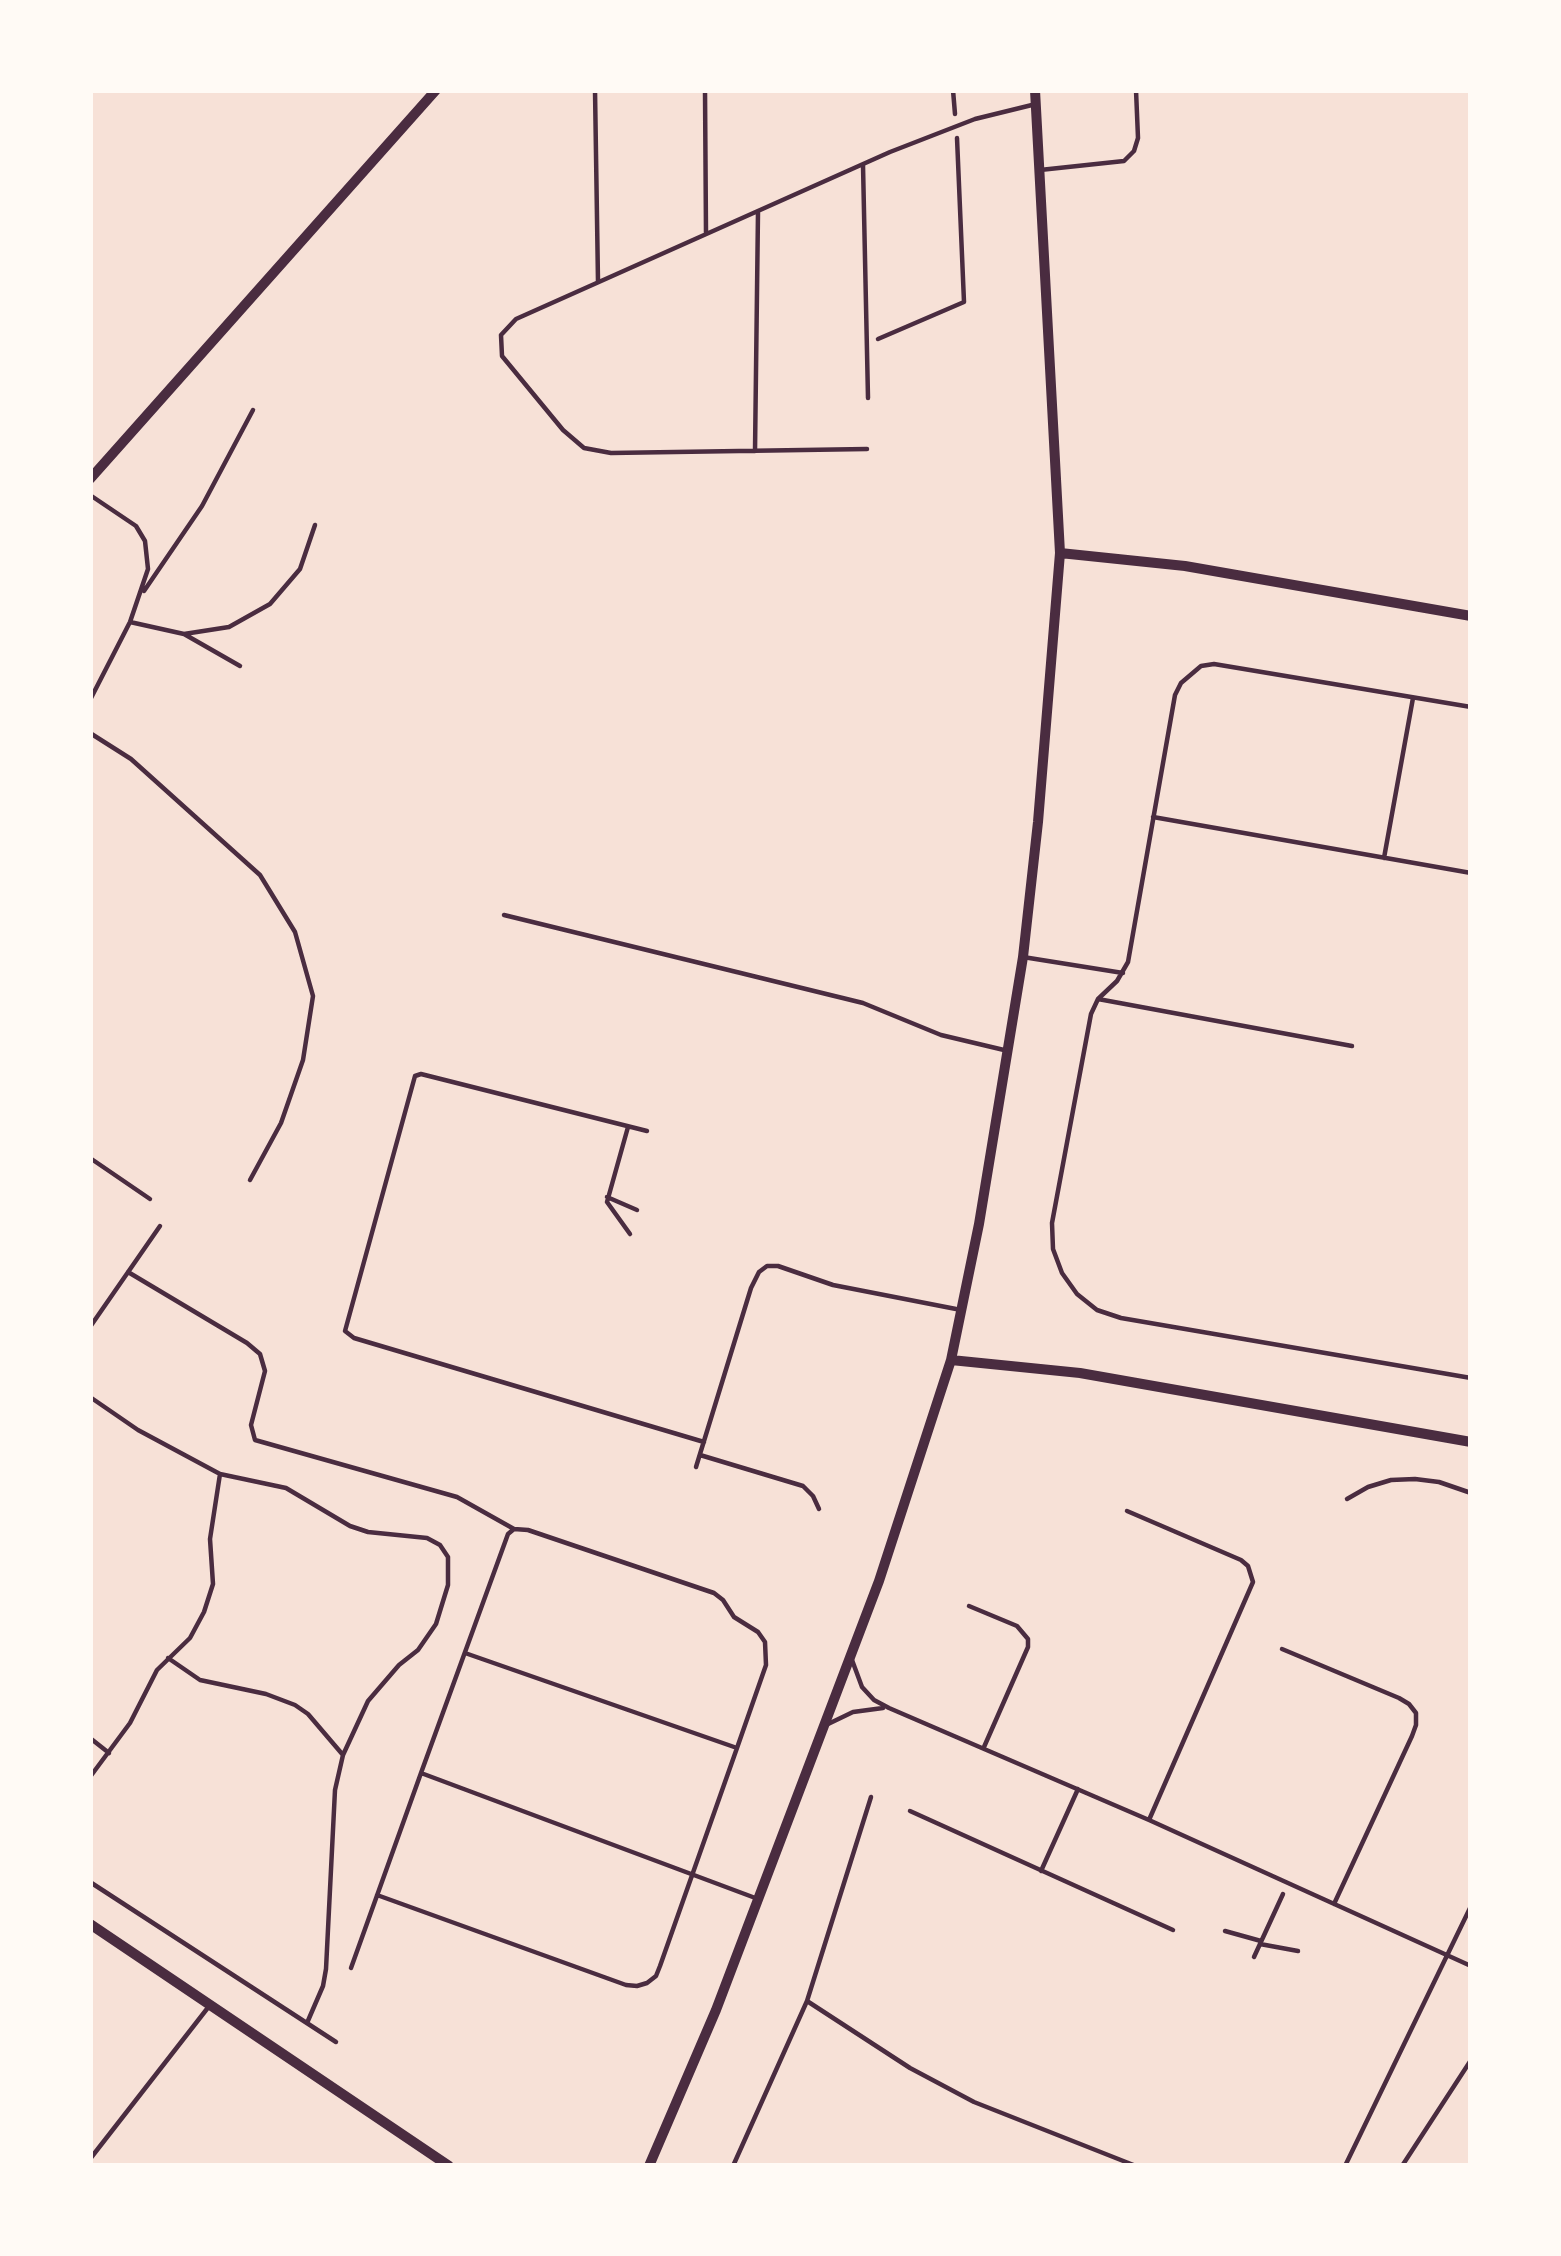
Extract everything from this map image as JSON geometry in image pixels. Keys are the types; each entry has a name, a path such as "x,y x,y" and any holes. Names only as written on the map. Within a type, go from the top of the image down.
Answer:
{"street":[{"path":"90,478 436,90"},
{"path":"649,2166 716,2010 851,1655 909,1493 962,1310 1023,957 1060,553 1036,97"},
{"path":"1060,553 1185,566 1471,616"},
{"path":"951,1360 1080,1373 1471,1442"},
{"path":"90,1924 431,2161 448,2166"}],"lane":[{"path":"595,90 598,283"},
{"path":"705,90 706,235"},
{"path":"1040,170 1124,160 1134,151 1138,138 1136,90"},
{"path":"867,449 611,453 584,448 563,430 502,356 501,334 516,319 862,165 1036,97"},
{"path":"862,165 868,398"},
{"path":"755,451 758,212"},
{"path":"141,595 202,506 253,410"},
{"path":"90,495 136,526 146,541 148,568 130,622 90,700"},
{"path":"184,634 230,627 270,604 299,568 315,525"},
{"path":"130,622 184,634 240,666"},
{"path":"1471,706 1227,665 1201,667 1180,683 1128,962 1123,974 1098,999 1087,1031 1052,1223 1053,1249 1062,1273 1096,1310 1471,1378"},
{"path":"1384,858 1414,697"},
{"path":"90,733 131,759 260,875 295,932 313,996 303,1060 281,1124 250,1180"},
{"path":"1153,817 1471,873"},
{"path":"504,915 863,1003 941,1035 1009,1051"},
{"path":"1023,957 1123,974"},
{"path":"1098,999 1352,1046"},
{"path":"647,1131 415,1076 345,1331 354,1338 704,1442"},
{"path":"628,1126 607,1197 608,1207 630,1234"},
{"path":"90,1158 149,1199"},
{"path":"607,1197 638,1210"},
{"path":"90,1327 160,1226"},
{"path":"696,1467 752,1288 767,1266 833,1285 962,1310"},
{"path":"128,1272 260,1354 265,1372 251,1425 255,1440 457,1497 514,1529 713,1593 734,1617 758,1632 767,1653 694,1873 656,1976 647,1983 637,1986 377,1895"},
{"path":"90,1397 138,1430 220,1474 286,1488 334,1518 368,1532 428,1538 448,1557 448,1586 436,1624 427,1640 368,1701 343,1755 335,1790 326,1969 307,2023"},
{"path":"700,1455 802,1486 818,1509"},
{"path":"90,1777 130,1724 157,1670 190,1638 210,1596 210,1539 220,1474"},
{"path":"1347,1499 1391,1480 1439,1482 1471,1493"},
{"path":"1127,1511 1241,1560 1253,1573 1251,1591 1149,1820"},
{"path":"351,1968 464,1653 514,1529"},
{"path":"969,1606 1017,1626 1028,1639 985,1748"},
{"path":"1282,1649 1399,1698 1416,1713 1412,1736 1334,1904"},
{"path":"464,1653 737,1748"},
{"path":"851,1655 862,1687 889,1708 1471,1966"},
{"path":"168,1658 200,1680 295,1705 343,1755"},
{"path":"822,1729 854,1712 889,1708"},
{"path":"90,1738 109,1753"},
{"path":"421,1773 758,1899"},
{"path":"1041,1871 1078,1789"},
{"path":"733,2166 808,2001 871,1797"},
{"path":"910,1811 1173,1930"},
{"path":"90,1882 336,2042"},
{"path":"1345,2166 1471,1906"},
{"path":"808,2001 910,2068 974,2102 1136,2166"},
{"path":"90,2159 210,2005"},
{"path":"1402,2166 1471,2060"}],"path":[{"path":"866,344 964,302 953,90"},
{"path":"1254,1957 1288,1883"},
{"path":"1225,1930 1298,1952"}]}
